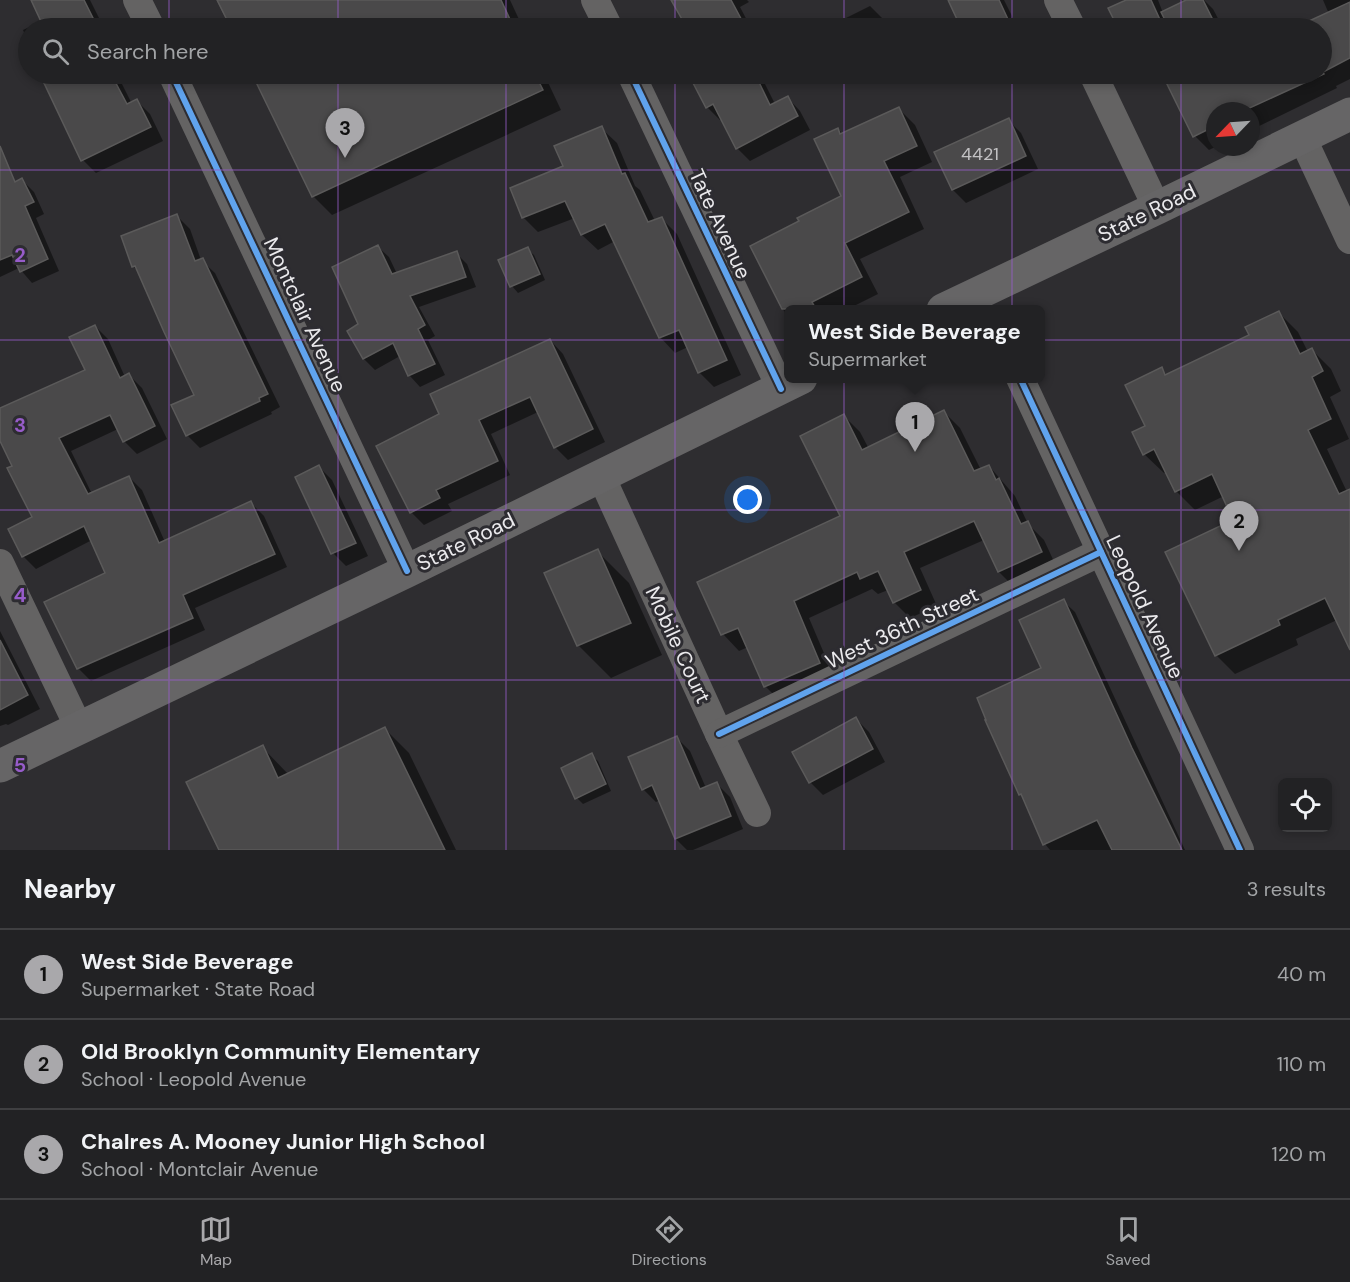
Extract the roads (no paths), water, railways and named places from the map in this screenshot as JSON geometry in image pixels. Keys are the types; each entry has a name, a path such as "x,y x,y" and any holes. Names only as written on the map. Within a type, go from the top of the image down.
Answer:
{"main road":[{"name":"State Road","path":"963,305 983,301 1157,208 1350,114"},
{"name":"State Road","path":"0,765 79,729 791,384"}],"street":[{"path":"137,0 145,18"},
{"path":"596,0 604,18"},
{"path":"1058,0 1067,18"},
{"name":"Montclair Avenue","path":"177,84 407,571"},
{"name":"Tate Avenue","path":"636,84 784,370"},
{"path":"1098,84 1157,208"},
{"path":"1302,137 1350,240"},
{"name":"Leopold Avenue","path":"1022,383 1240,850"},
{"name":"Mobile Court","path":"601,476 718,734 758,813"},
{"name":"West 36th Street","path":"718,734 1101,552"},
{"path":"0,563 79,729"}],"place":[{"name":"Chalres A. Mooney Junior High School","path":"345,158"},
{"name":"West Side Beverage","path":"915,452"},
{"name":"Old Brooklyn Community Elementary","path":"1239,551"}]}
